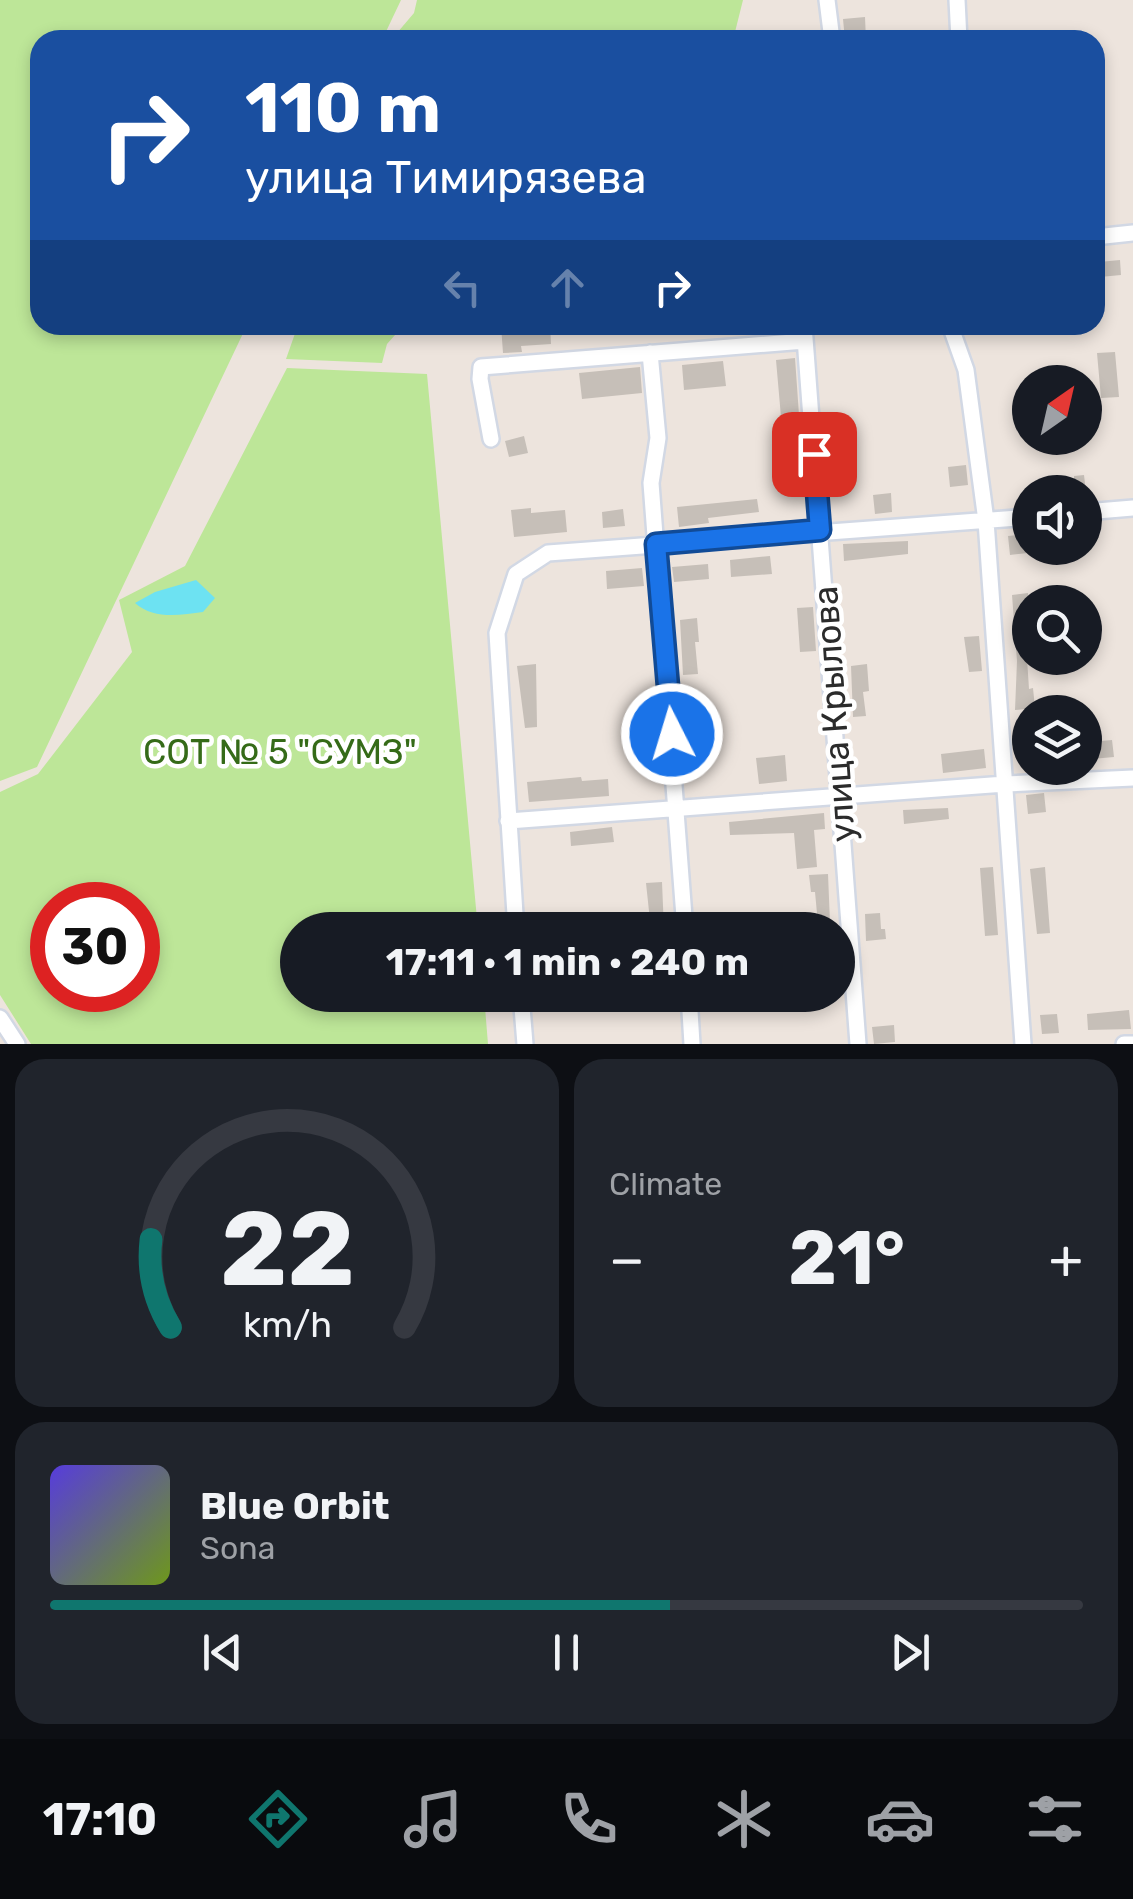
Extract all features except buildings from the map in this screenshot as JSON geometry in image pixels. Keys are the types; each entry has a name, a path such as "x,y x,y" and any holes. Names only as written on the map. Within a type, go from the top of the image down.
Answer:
{"street":[{"path":"827,0 831,30"},
{"path":"957,0 958,30"},
{"path":"1105,236 1133,233"},
{"path":"491,439 481,367 789,335"},
{"name":"улица Крылова","path":"805,335 858,1044"},
{"path":"954,335 966,370 986,521 1024,1044"},
{"path":"650,352 658,438 651,483 684,912"},
{"path":"1102,511 1133,508"},
{"path":"515,912 497,633 516,574 548,553 1012,519"},
{"path":"508,821 1133,778"},
{"path":"522,1012 525,1044"},
{"path":"690,1012 692,1044"},
{"path":"0,1018 17,1044"},
{"path":"1124,1044 1133,1044"}],"green space":[{"path":"0,0 401,0 387,30 30,30 30,335 242,335 37,767 0,781"},
{"path":"417,0 743,0 736,30 400,30 414,13"},
{"path":"294,335 395,335 387,344 382,363 286,359"},
{"name":"СОТ № 5 \"СУМЗ\"","path":"287,368 427,374 476,912 280,912 280,1012 485,1012 488,1044 31,1044 0,995 0,792 38,774 132,652 119,600 185,566"}],"water":[{"path":"196,580 215,598 203,612 159,614 135,603 155,592"}],"route":[{"path":"672,734 656,544 820,530 814,454"}]}
